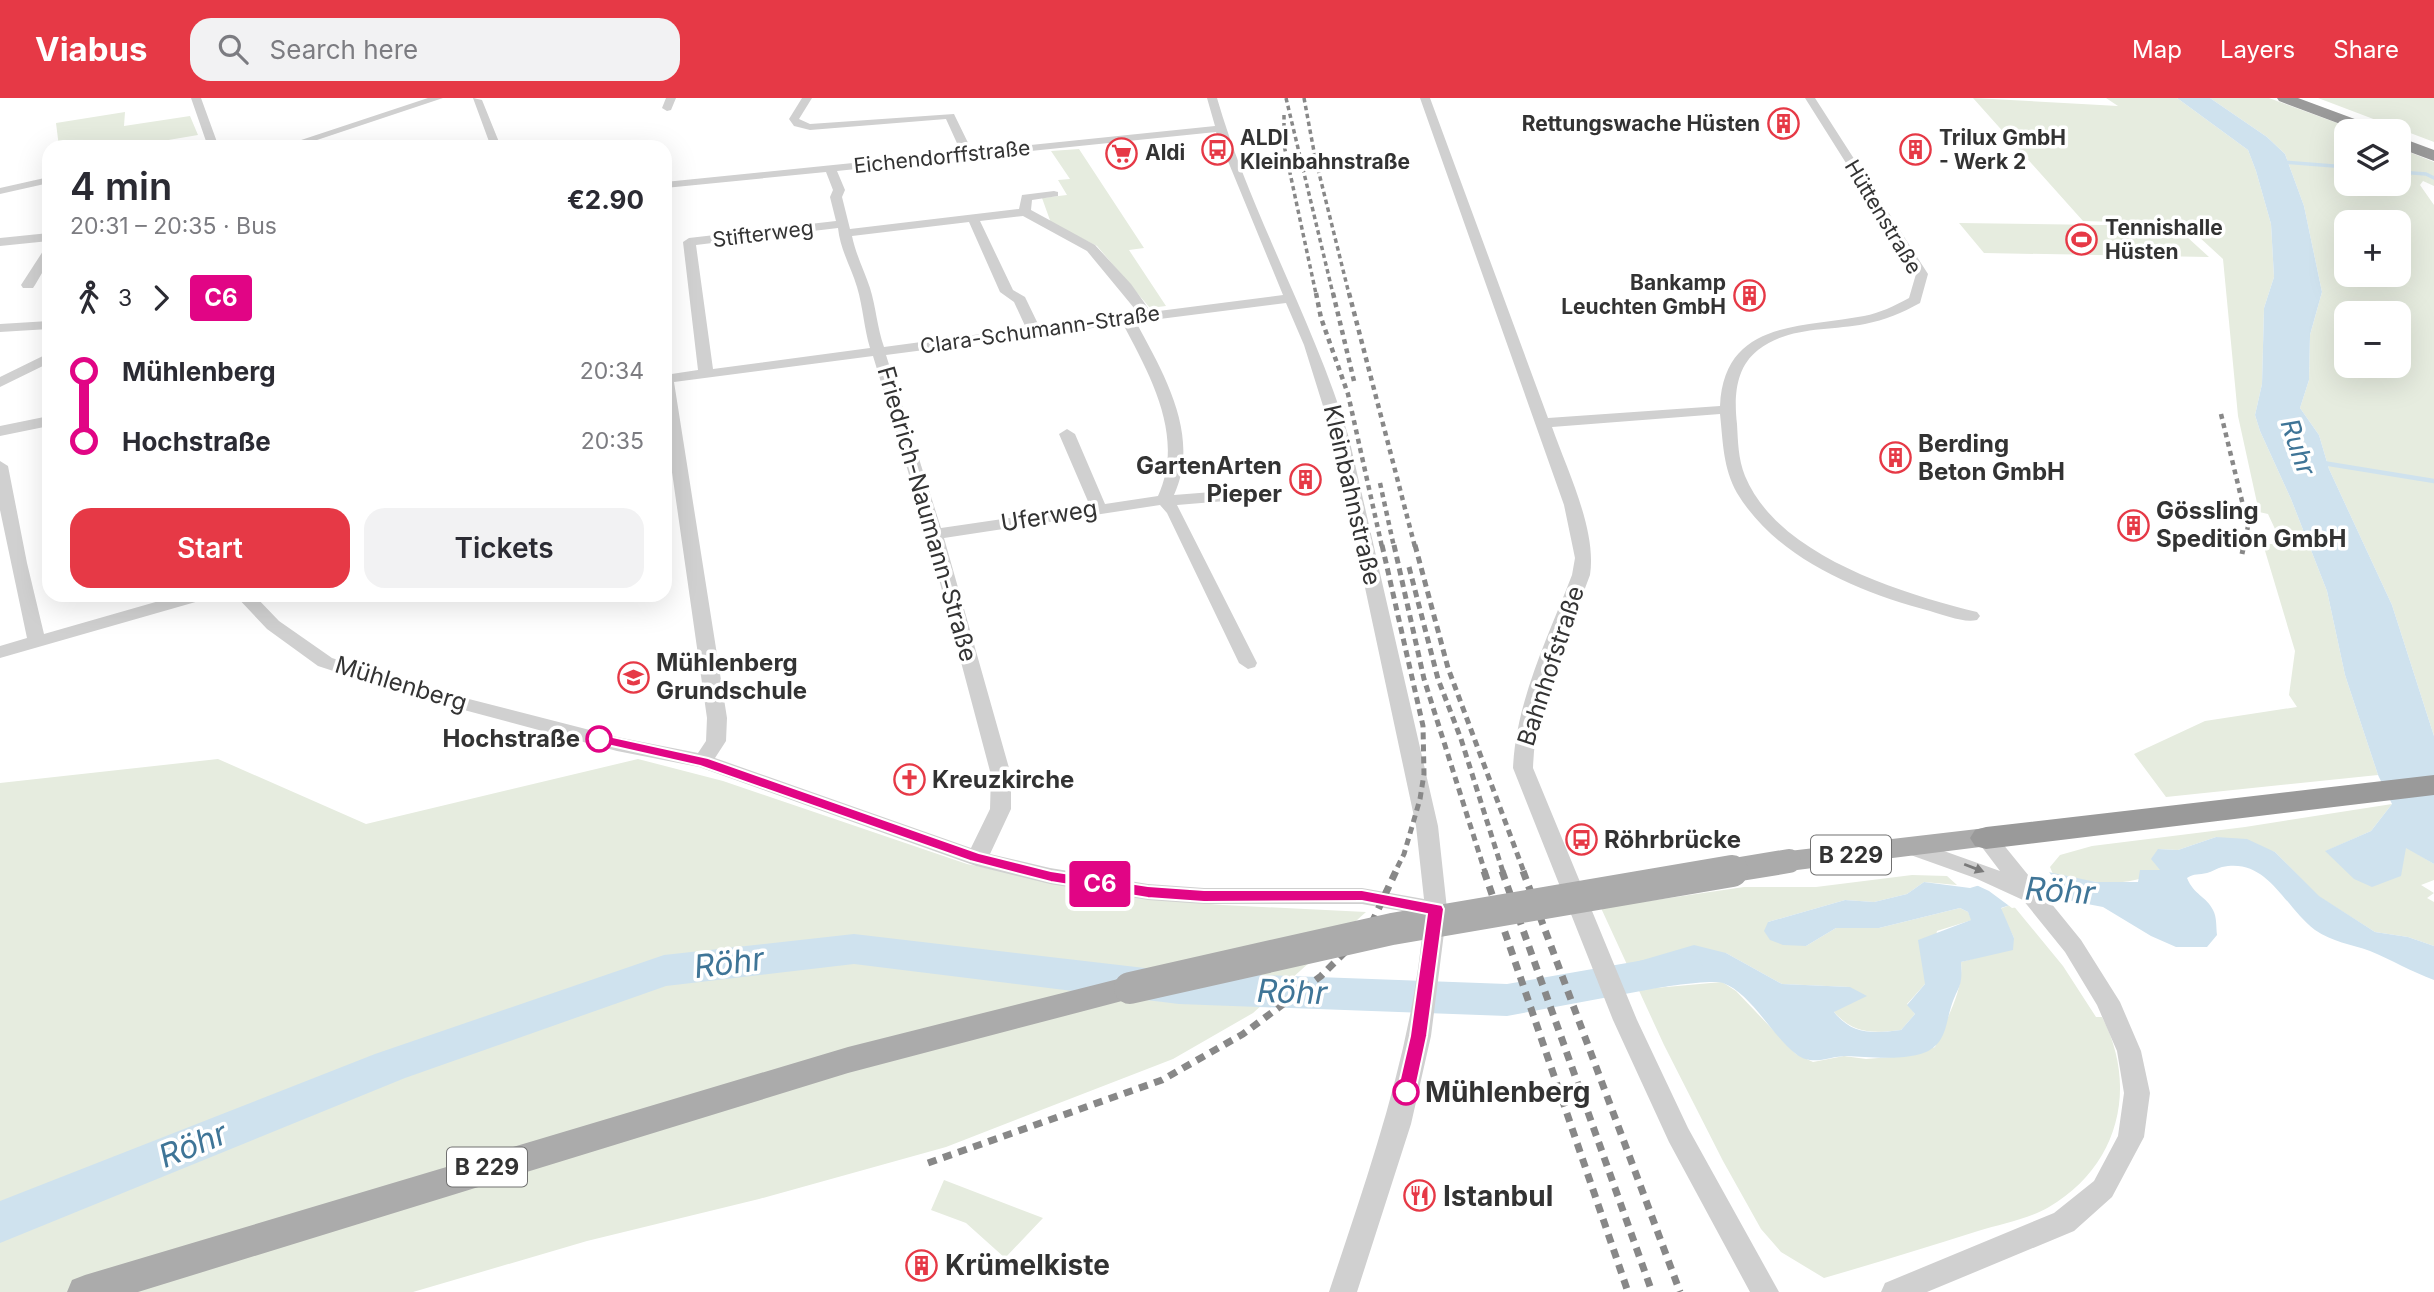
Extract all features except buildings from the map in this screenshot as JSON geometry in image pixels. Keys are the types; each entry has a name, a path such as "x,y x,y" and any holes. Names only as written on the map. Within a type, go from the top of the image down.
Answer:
{"highway":[{"path":"2284,98 2341,119"},
{"path":"2306,98 2362,119"},
{"path":"2411,138 2434,147"},
{"path":"2411,147 2434,156"},
{"path":"1986,838 2434,785"}],"main road":[{"name":"B 229","path":"85,1292 542,1150 848,1060 1054,1005 1392,929 1716,872 1986,838"}],"street":[{"path":"196,98 213,140"},
{"path":"307,140 438,98"},
{"path":"807,98 794,119 798,124 810,127 948,111 968,154"},
{"name":"Kleinbahnstraße","path":"1212,98 1219,129 1325,383 1341,438 1427,826 1436,909 1419,1036 1398,1124 1343,1292"},
{"name":"Bahnhofstraße","path":"1425,98 1572,505 1584,558 1581,575 1533,712 1523,761 1532,790 1625,1020 1678,1134 1765,1292"},
{"name":"Hüttenstraße","path":"1810,98 1922,274 1915,300 1881,316 1804,327 1754,346 1735,369 1727,390 1733,466 1752,504 1802,550 1834,570 1876,589 1917,604 1971,616"},
{"path":"477,100 493,140"},
{"name":"Eichendorffstraße","path":"672,184 1219,129"},
{"name":"Friedrich-Naumann-Straße","path":"830,169 839,190 836,197 853,266 859,274 867,302 868,319 934,534 1001,775 1004,793 1001,814 976,858"},
{"path":"0,191 42,182"},
{"path":"1025,212 1026,197 1054,194"},
{"path":"844,228 1025,212 1091,248 1126,287 1147,316"},
{"path":"973,218 1007,292 1020,300 1034,330"},
{"name":"Stifterweg","path":"706,373 689,242 844,228"},
{"path":"0,242 42,238"},
{"path":"28,285 42,262"},
{"name":"Clara-Schumann-Straße","path":"672,378 1291,298"},
{"path":"1127,318 1157,376 1171,413 1177,461 1174,485 1164,500 1174,511 1248,663"},
{"path":"0,328 42,325"},
{"path":"0,383 42,360"},
{"path":"1543,423 1599,421 1693,410 1727,410"},
{"path":"672,419 717,718 716,741 703,761"},
{"path":"0,430 42,422"},
{"path":"1067,434 1099,508"},
{"path":"0,466 18,562 37,642"},
{"name":"Uferweg","path":"934,534 1099,508 1250,494"},
{"path":"0,652 176,602"},
{"name":"Mühlenberg","path":"251,602 273,625 325,662 449,700 617,744 703,761 976,858 1051,876 1148,892 1204,896 1362,896 1436,909"},
{"path":"1895,1292 2044,1233 2064,1222 2103,1189 2131,1137 2137,1093 2129,1052 2108,1002 2073,946 1986,838"},
{"path":"1913,848 1983,872 2032,895"}],"shaded area":[{"path":"1973,98 2118,106 2106,98 2177,98 2248,150 2271,224 2274,277 2264,308 2262,384 2255,415 2327,591 2345,675 2378,775 2166,797 2134,754 2205,721 2297,707 2289,695 2295,651 2263,544 2282,544 2268,514 2259,512 2238,416 2223,259 2185,224 2083,221"},
{"path":"2210,98 2269,98 2334,122 2334,196 2411,196 2411,176 2414,178 2411,176 2411,153 2434,162 2434,186 2423,181 2420,185 2434,205 2434,736 2392,605 2329,469 2319,435 2300,408 2309,380 2310,335 2322,292 2304,206 2285,154 2267,137"},
{"path":"2318,98 2434,98 2434,142 2411,133 2411,119 2373,119"},
{"path":"125,112 124,126 190,116 198,135 168,140 58,140 56,123"},
{"path":"1079,149 1144,248 1129,250 1166,306 1150,308 1097,246 1051,223 1042,198 1067,195 1058,180 1070,179 1051,151"},
{"name":"Tennishalle Hüsten","path":"1959,223 2175,226 2209,257 1984,253"},
{"path":"218,759 366,824 638,759 723,781 967,864 1124,897 1366,912 1253,1013 1173,1059 946,1147 759,1199 587,1241 413,1292 0,1292 0,783"},
{"path":"2392,804 2371,831 2326,851 2406,847 2434,864 2434,880 2421,885 2434,893 2427,898 2434,902 2434,946 2408,937 2375,932 2318,896 2275,852 2216,837 2178,850 2158,849 2161,871 2133,880 2108,883 2082,880 2053,874 2050,867 2060,855 2092,846 2245,827"},
{"path":"1912,875 1947,876 1957,885 1924,882 1907,894 1874,902 1845,900 1768,922 1806,946 1836,928 1879,928 1960,908 1968,912 1972,920 1937,931 1925,984 1907,1004 1915,1014 1901,1030 1865,1031 1842,1020 1834,1012 1850,987 1782,984 1726,953 1644,989 1722,982 1736,991 1796,1054 1813,1062 1844,1056 1866,1059 1915,1055 1935,1047 1957,994 1961,962 1979,957 2014,938 2000,909 2012,904 2063,966 2096,1017 2102,1017 2113,1044 2119,1071 2120,1098 2115,1124 2106,1148 2092,1170 2073,1190 2049,1207 2015,1221 1824,1278 1781,1252 1761,1229 1664,1045 1601,908 1744,887 1816,887"},
{"path":"944,1180 1043,1218 1005,1258 966,1223 931,1210"}],"water":[{"name":"Ruhr","path":"2177,98 2210,98 2267,137 2285,154 2304,206 2322,292 2310,335 2309,380 2300,408 2319,435 2329,469 2392,605 2434,736 2434,864 2406,848 2401,876 2372,887 2354,879 2325,851 2371,831 2392,804 2378,775 2345,675 2327,591 2255,415 2262,384 2264,308 2274,277 2271,224 2248,150"},
{"path":"2216,837 2247,839 2275,852 2319,896 2375,932 2408,937 2434,946 2434,980 2370,951 2321,934 2304,920 2263,876 2252,869 2238,866 2222,867 2187,878 2210,905 2215,916 2217,935 2207,947 2176,947 2151,936 2103,907 2056,898 2022,901 2001,908 2014,938 2013,950 1961,962 1961,982 1942,1038 1927,1051 1905,1057 1847,1056 1815,1060 1802,1058 1787,1046 1752,1005 1733,988 1723,983 1708,982 1644,989 1636,962 1694,945 1726,953 1782,984 1850,987 1867,996 1834,1012 1841,1020 1864,1031 1901,1030 1915,1014 1907,1005 1925,984 1918,940 1971,920 1968,912 1960,908 1879,928 1836,928 1806,946 1783,945 1770,940 1764,931 1768,922 1845,900 1874,902 1907,894 1924,882 1970,888 2034,869 2096,882 2138,882 2140,870 2160,870 2151,859 2158,849 2178,850"}],"pier":[{"path":"2035,866 2047,869 2073,906 2056,902 2012,908 1974,884 1998,869"}],"waterway":[{"path":"2284,162 2334,166"},
{"path":"2411,173 2426,174 2434,178"},
{"name":"Ruhr","path":"2323,463 2434,481"},
{"name":"Röhr","path":"0,1222 390,1066 664,971 854,949 1179,988 1507,1000 1684,968"}],"railway":[{"path":"1286,98 1333,294"},
{"path":"1304,98 1315,157 1349,294"},
{"path":"1284,115 1284,145 1316,294"},
{"path":"1316,293 1321,318 1348,394 1382,547"},
{"path":"1333,293 1354,381"},
{"path":"1349,293 1415,547"},
{"path":"2221,414 2248,526 2244,547"},
{"path":"1380,483 1394,547"},
{"path":"1382,545 1423,726 1424,774 1420,799 1404,854 1395,872"},
{"path":"1394,545 1424,679 1485,872"},
{"path":"1415,545 1448,668 1524,872"},
{"path":"2242,554 2244,545"},
{"path":"1409,567 1438,679 1461,739 1503,872"},
{"path":"928,1163 1162,1080 1243,1034 1321,976 1370,927 1396,871"},
{"path":"1484,871 1628,1292"},
{"path":"1502,871 1652,1292"},
{"path":"1523,871 1680,1292"}],"bus line":[{"name":"C6","path":"599,739 703,761 976,858 1051,876 1148,892 1204,896 1362,896 1436,909 1419,1036 1406,1092"}],"place":[{"name":"Rettungswache Hüsten","path":"1783,124"},
{"name":"ALDI Kleinbahnstraße","path":"1217,150"},
{"name":"Trilux GmbH - Werk 2","path":"1916,150"},
{"name":"Aldi","path":"1122,153"},
{"name":"Tennishalle Hüsten","path":"2082,240"},
{"name":"Bankamp Leuchten GmbH","path":"1749,295"},
{"name":"Berding Beton GmbH","path":"1895,458"},
{"name":"GartenArten Pieper","path":"1305,480"},
{"name":"Gössling Spedition GmbH","path":"2133,525"},
{"name":"Mühlenberg Grundschule","path":"633,677"},
{"name":"Hochstraße","path":"599,739"},
{"name":"Kreuzkirche","path":"909,780"},
{"name":"Röhrbrücke","path":"1581,840"},
{"name":"Mühlenberg","path":"1406,1092"},
{"name":"Istanbul","path":"1420,1196"},
{"name":"Krümelkiste","path":"922,1265"}]}
